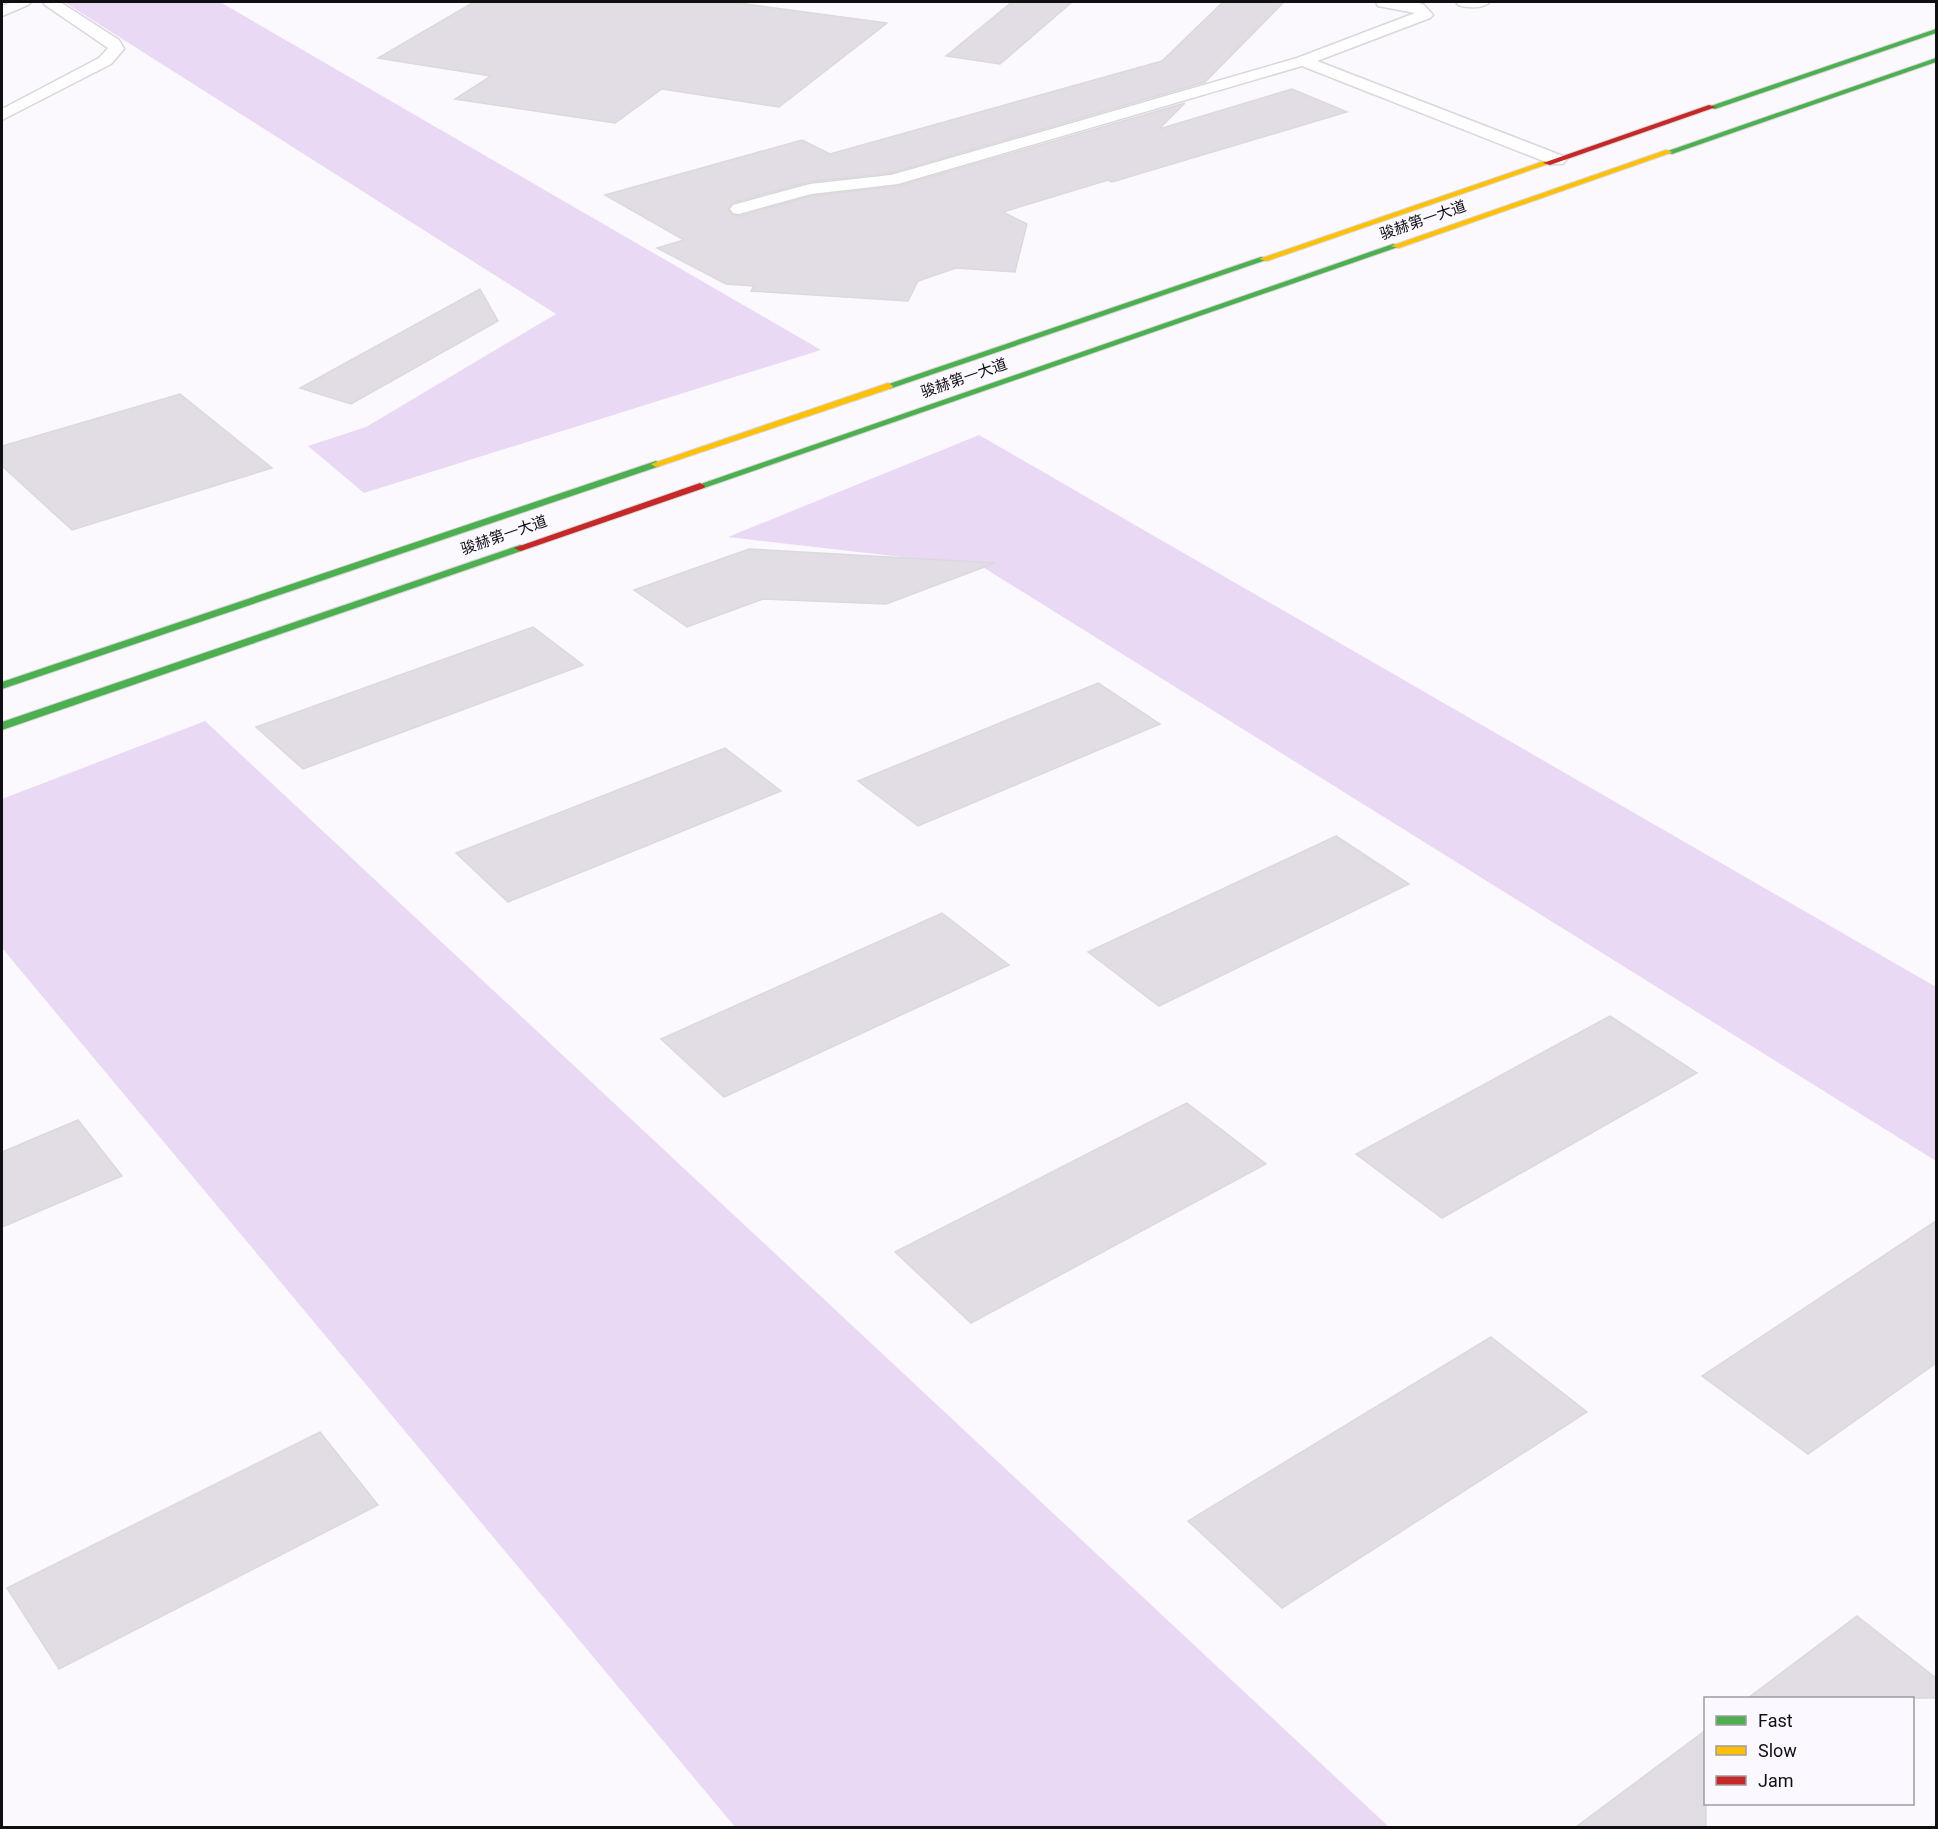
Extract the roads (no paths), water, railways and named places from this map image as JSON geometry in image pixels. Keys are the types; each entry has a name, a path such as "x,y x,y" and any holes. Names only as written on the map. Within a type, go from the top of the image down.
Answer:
{"main road":[{"name":"骏赫第一大道","path":"2,686 1936,31"},
{"name":"骏赫第一大道","path":"2,726 1936,60"}],"lane":[{"path":"2,12 23,2"},
{"path":"2,115 105,61 116,49 113,43 50,2"},
{"path":"1463,2 1482,2"},
{"path":"739,209 810,189 892,180 912,175 1303,62 1425,15 1419,9 1383,3"},
{"path":"1303,62 1557,160"}]}
